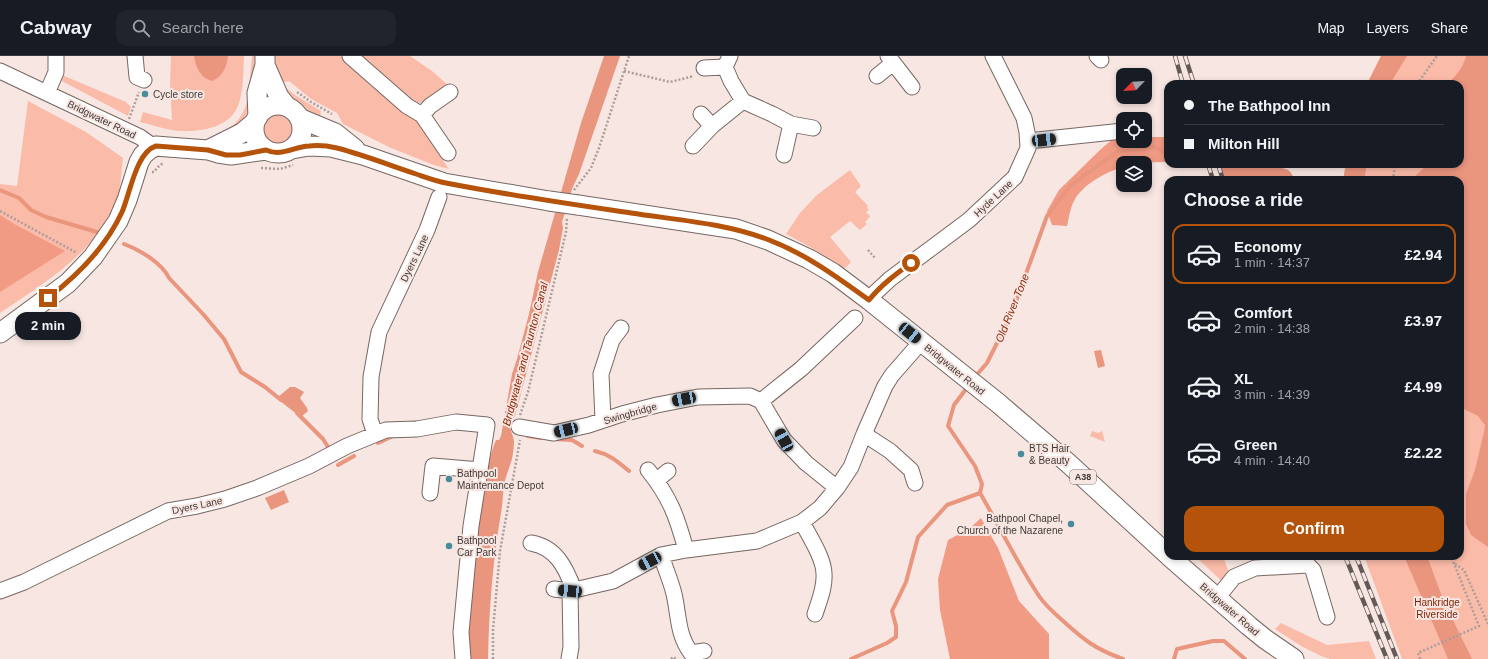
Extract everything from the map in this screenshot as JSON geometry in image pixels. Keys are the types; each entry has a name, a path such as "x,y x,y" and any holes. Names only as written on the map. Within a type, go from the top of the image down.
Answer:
{"main road":[{"path":"265,60 279,97 293,113 302,129 300,140 292,149"},
{"path":"265,60 257,93 254,132 256,138 266,150"},
{"name":"A38","path":"256,120 261,113 271,107 282,106 293,113"},
{"name":"Bridgwater Road","path":"293,113 335,134 362,155"},
{"path":"208,150 242,133 256,120"},
{"name":"Bridgwater Road","path":"292,149 309,146 331,147 362,155 444,183 549,201 573,203 736,229 768,240 809,259 833,273 869,300 998,404 1078,472 1164,550"},
{"path":"0,333 68,283 93,257 118,221 141,159 148,150 154,147 208,150 231,155 266,150"},
{"name":"A38","path":"266,150 282,153 292,149"},
{"name":"Bridgwater Road","path":"1175,560 1265,639 1294,659"}],"street":[{"path":"53,96 56,56"},
{"path":"135,56 137,77 144,80"},
{"path":"350,56 407,106 422,115 448,153"},
{"name":"Hyde Lane","path":"869,300 890,279 969,220 1016,177 1028,148 1024,118 995,57"},
{"path":"877,76 891,60 912,87"},
{"path":"704,68 728,62 731,81 743,101 791,124 813,128"},
{"name":"Bridgwater Road","path":"0,71 100,120 140,137 154,147"},
{"path":"422,115 430,106 450,92"},
{"path":"693,146 712,126 743,101"},
{"path":"701,114 712,126"},
{"path":"784,155 791,124"},
{"path":"1028,141 1116,132"},
{"name":"Dyers Lane","path":"375,434 370,419 371,377 379,332 427,230 439,198"},
{"path":"837,488 806,464 784,440 761,400 801,369 855,318"},
{"path":"604,420 601,374 612,340 621,328"},
{"path":"554,589 572,590 613,581 661,555 686,550 757,541 802,522 820,508 837,488 851,466 885,386 892,375 921,342"},
{"name":"Swingbridge","path":"519,427 554,433 589,425 657,405 698,396 750,396 761,400"},
{"name":"Dyers Lane","path":"0,591 38,575 168,511 225,499 257,488 310,466 347,446 386,430 416,429 456,422 487,425 480,470"},
{"path":"864,434 890,451 916,473"},
{"path":"430,494 433,466 480,470 470,534 461,632 463,659"},
{"path":"658,474 680,525 686,550"},
{"path":"802,522 821,561 824,573 826,601 815,614"},
{"path":"531,543 545,546 556,555 568,573 572,590 571,647 569,659"},
{"path":"661,555 674,594 678,625 686,646 692,654"},
{"path":"1217,598 1234,577 1256,568 1308,565 1313,570 1327,617"}],"path":[{"path":"493,659 493,630 500,551 520,440 518,421 528,392 573,203 591,168 629,56"},
{"path":"1420,80 1436,56"},
{"path":"624,71 670,82 694,76 704,68"},
{"path":"129,120 138,96"},
{"path":"123,118 135,123"},
{"path":"0,211 15,221 81,255"},
{"path":"868,250 875,258"},
{"path":"1420,659 1418,653 1479,626 1453,560"},
{"path":"1455,564 1464,570 1488,624"},
{"path":"671,659 673,657 676,659"}],"green space":[{"path":"171,56 244,56 241,96 233,115 220,124 196,131 165,129 140,122 143,112 172,120 170,85"},
{"path":"252,56 255,56 253,77 249,89"},
{"path":"275,56 342,56 419,123 441,153 444,162 449,169 434,165 391,148 343,124 337,113 311,99 289,81 280,83 276,71"},
{"path":"358,56 410,56 432,71 449,86 426,101 419,103 413,102 397,91"},
{"name":"Hankridge Riverside","path":"1381,56 1488,56 1488,659 1402,659 1365,560 1464,560 1464,176 1344,176 1345,168 1464,168 1464,80 1369,80"},
{"path":"62,75 126,102 131,107 128,116 60,80"},
{"path":"286,88 321,111 320,117 295,102 283,90"},
{"path":"249,94 248,110 241,122 233,130 231,127 243,112"},
{"path":"28,101 86,132 123,158 120,185 117,200 108,219 83,251 51,278 0,313 0,184 17,186"},
{"path":"278,114 284,115 291,121 294,130 293,136 287,143 278,146 272,145 265,139 262,130 263,124 269,117"},
{"path":"1241,168 1266,168 1282,176 1233,176"},
{"path":"850,170 861,186 855,192 868,206 867,208 869,210 866,212 870,216 865,222 867,224 860,230 850,221 830,237 851,262 844,269 810,247 786,234 800,213 817,195"},
{"path":"1092,431 1098,433 1102,431 1105,442 1090,436"},
{"path":"1199,560 1224,560 1228,570 1224,583"},
{"path":"1281,623 1327,645 1369,641 1376,659 1330,659 1301,646 1275,629"}],"shaded area":[{"path":"1152,137 1164,137 1164,162 1152,162 1152,156 1116,156 1116,170 1089,184 1078,195 1074,201 1067,226 1052,225 1047,211 1059,190 1114,138 1116,138 1116,148 1152,148"},
{"path":"0,215 65,251 0,292"},
{"path":"981,518 998,548 1019,601 1049,634 1049,659 950,659 940,610 938,579 948,540 969,529"}],"water":[{"path":"194,56 228,56 223,71 219,77 212,81 208,80 199,72"},
{"name":"Bridgwater and Taunton Canal","path":"604,56 620,56 579,174 572,189 562,222 563,228 559,250 515,416 510,422 514,448 504,484 496,545 490,602 488,659 469,659 468,622 470,597 479,515 487,468 496,440 499,440 501,436 512,374 529,314 538,272 581,123"},
{"path":"1381,56 1407,56 1392,80 1369,80"},
{"path":"1466,56 1488,56 1488,547 1471,535 1466,524 1466,494 1475,470 1485,425 1478,416 1464,409 1464,176 1415,176 1424,168 1464,168 1464,80 1451,80 1459,72"},
{"path":"1345,168 1366,168 1365,176 1344,176"},
{"path":"1101,350 1105,366 1098,368 1094,351"},
{"path":"290,387 295,387 304,392 300,398 308,411 301,417 280,401 278,397"},
{"path":"284,490 289,502 271,510 265,498"},
{"path":"1406,560 1428,560 1444,602 1472,659 1448,659"}],"waterway":[{"name":"Old River Tone","path":"974,378 987,363 1011,315 1047,216 1071,185 1117,152 1153,147 1164,151"},
{"name":"Old River Tone","path":"1232,174 1250,172 1266,176"},
{"path":"0,190 19,198 31,210 46,217 97,232"},
{"path":"124,244 143,253 156,262 224,339 241,372 265,387 281,400"},
{"name":"Old River Tone","path":"969,385 954,405 948,426 975,466 982,484 980,493 1016,558 1039,596 1053,612 1090,643 1105,652 1123,659"},
{"path":"297,413 323,439 328,447"},
{"path":"378,443 393,436"},
{"path":"528,436 541,438"},
{"path":"554,439 572,440 582,446"},
{"path":"595,451 609,456 629,471"},
{"path":"338,465 354,456"},
{"path":"851,659 887,643 896,637 896,626 892,611 906,582 918,537 947,505 980,493"},
{"name":"Old River Tone","path":"1174,659 1177,649 1213,641 1224,641 1245,659"}],"railway":[{"path":"1175,56 1182,80"},
{"path":"1185,56 1193,80"},
{"path":"1209,168 1212,176"},
{"path":"1219,168 1222,176"},
{"path":"1347,560 1387,659"},
{"path":"1358,560 1397,659"}],"place":[{"name":"Cycle store","path":"145,94"},
{"name":"BTS Hair & Beauty","path":"1021,454"},
{"name":"Bathpool Maintenance Depot","path":"449,479"},
{"name":"Bathpool Chapel, Church of the Nazarene","path":"1071,524"},
{"name":"Bathpool Car Park","path":"449,546"}],"route":[{"path":"48,298 68,283 93,257 102,245 122,212 132,187 137,167 143,155 156,146 208,150 226,155 240,155 266,150 282,153 292,149 315,145 331,147 362,155 444,183 578,206 697,222 736,229 789,248 833,273 869,300 890,279 911,263"}]}
